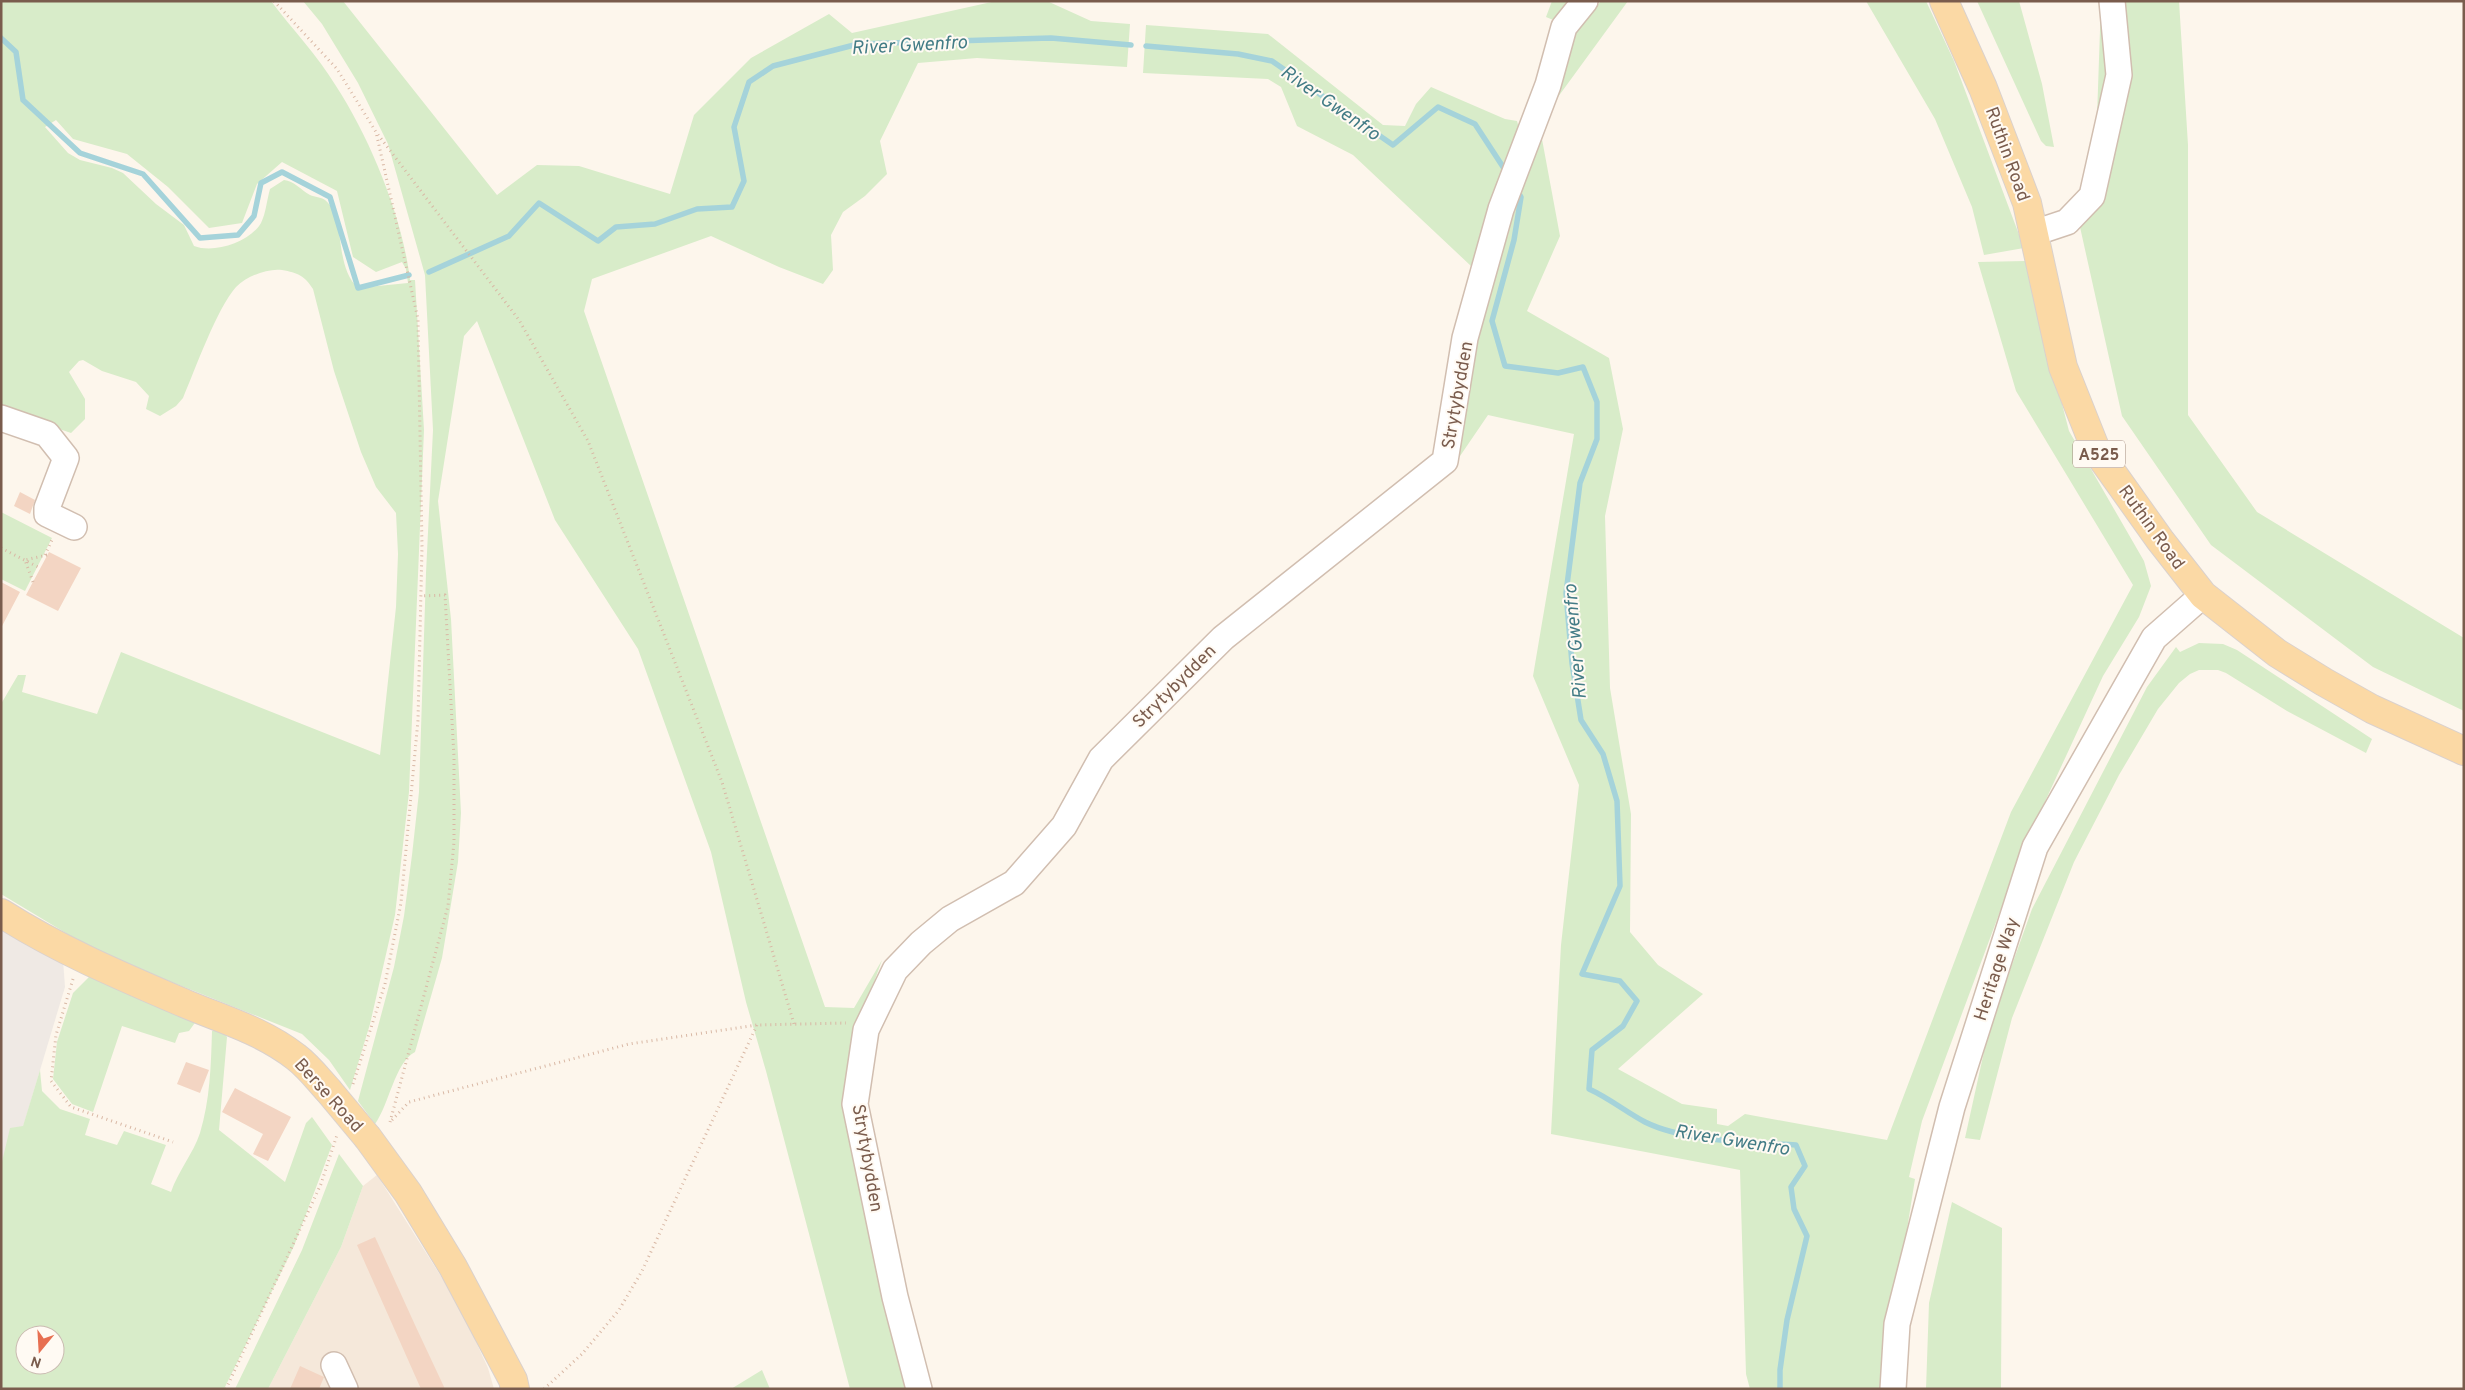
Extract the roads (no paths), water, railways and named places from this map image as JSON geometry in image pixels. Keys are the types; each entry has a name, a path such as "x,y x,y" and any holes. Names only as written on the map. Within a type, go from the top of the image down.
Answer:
{"main road":[{"name":"Ruthin Road","path":"1944,1 1983,88 2027,203 2064,367 2096,450 2160,540 2203,595 2277,653 2324,682 2372,709 2464,751"},
{"name":"Berse Road","path":"1,913 29,931 80,957 188,1005 248,1027 296,1057 340,1089 370,1141 408,1194 453,1267 513,1380 515,1389"}],"street":[{"name":"Strytybydden","path":"919,1389 895,1297 856,1104 866,1030 895,970 921,943 950,919 1014,883 1064,826 1101,759 1223,638 1445,461 1466,338 1511,183 1548,85 1564,26 1585,1"},
{"path":"2034,233 2067,222 2092,196 2119,75 2112,1"},
{"path":"1,418 47,434 66,458 47,508 47,514 74,527"},
{"name":"Heritage Way","path":"1894,1389 1897,1324 1952,1107 2035,847 2154,638 2203,595"},
{"path":"334,1364 344,1389"}],"waterway":[{"name":"River Gwenfro","path":"1,38 16,52 23,100 80,153 143,174 200,238 238,235 254,216 261,183 282,172 330,197 358,288 409,275"},
{"name":"River Gwenfro","path":"429,272 509,236 539,203 598,241 616,227 655,224 697,209 732,207 744,181 734,127 749,82 773,66 858,44 1051,38 1131,45"},
{"name":"River Gwenfro","path":"1146,46 1238,54 1272,61 1393,145 1438,107 1475,124 1507,173"},
{"name":"River Gwenfro","path":"1517,190 1521,197 1514,240 1492,321 1505,366 1558,373 1583,367 1597,402 1597,439 1580,483 1566,593 1572,663 1581,720 1603,754 1617,801 1620,886 1582,974 1620,981 1637,1001 1623,1026 1592,1050 1589,1089 1645,1122 1679,1134 1739,1142 1796,1145 1805,1166 1791,1187 1794,1209 1807,1236 1787,1320 1780,1370 1780,1389"}]}
